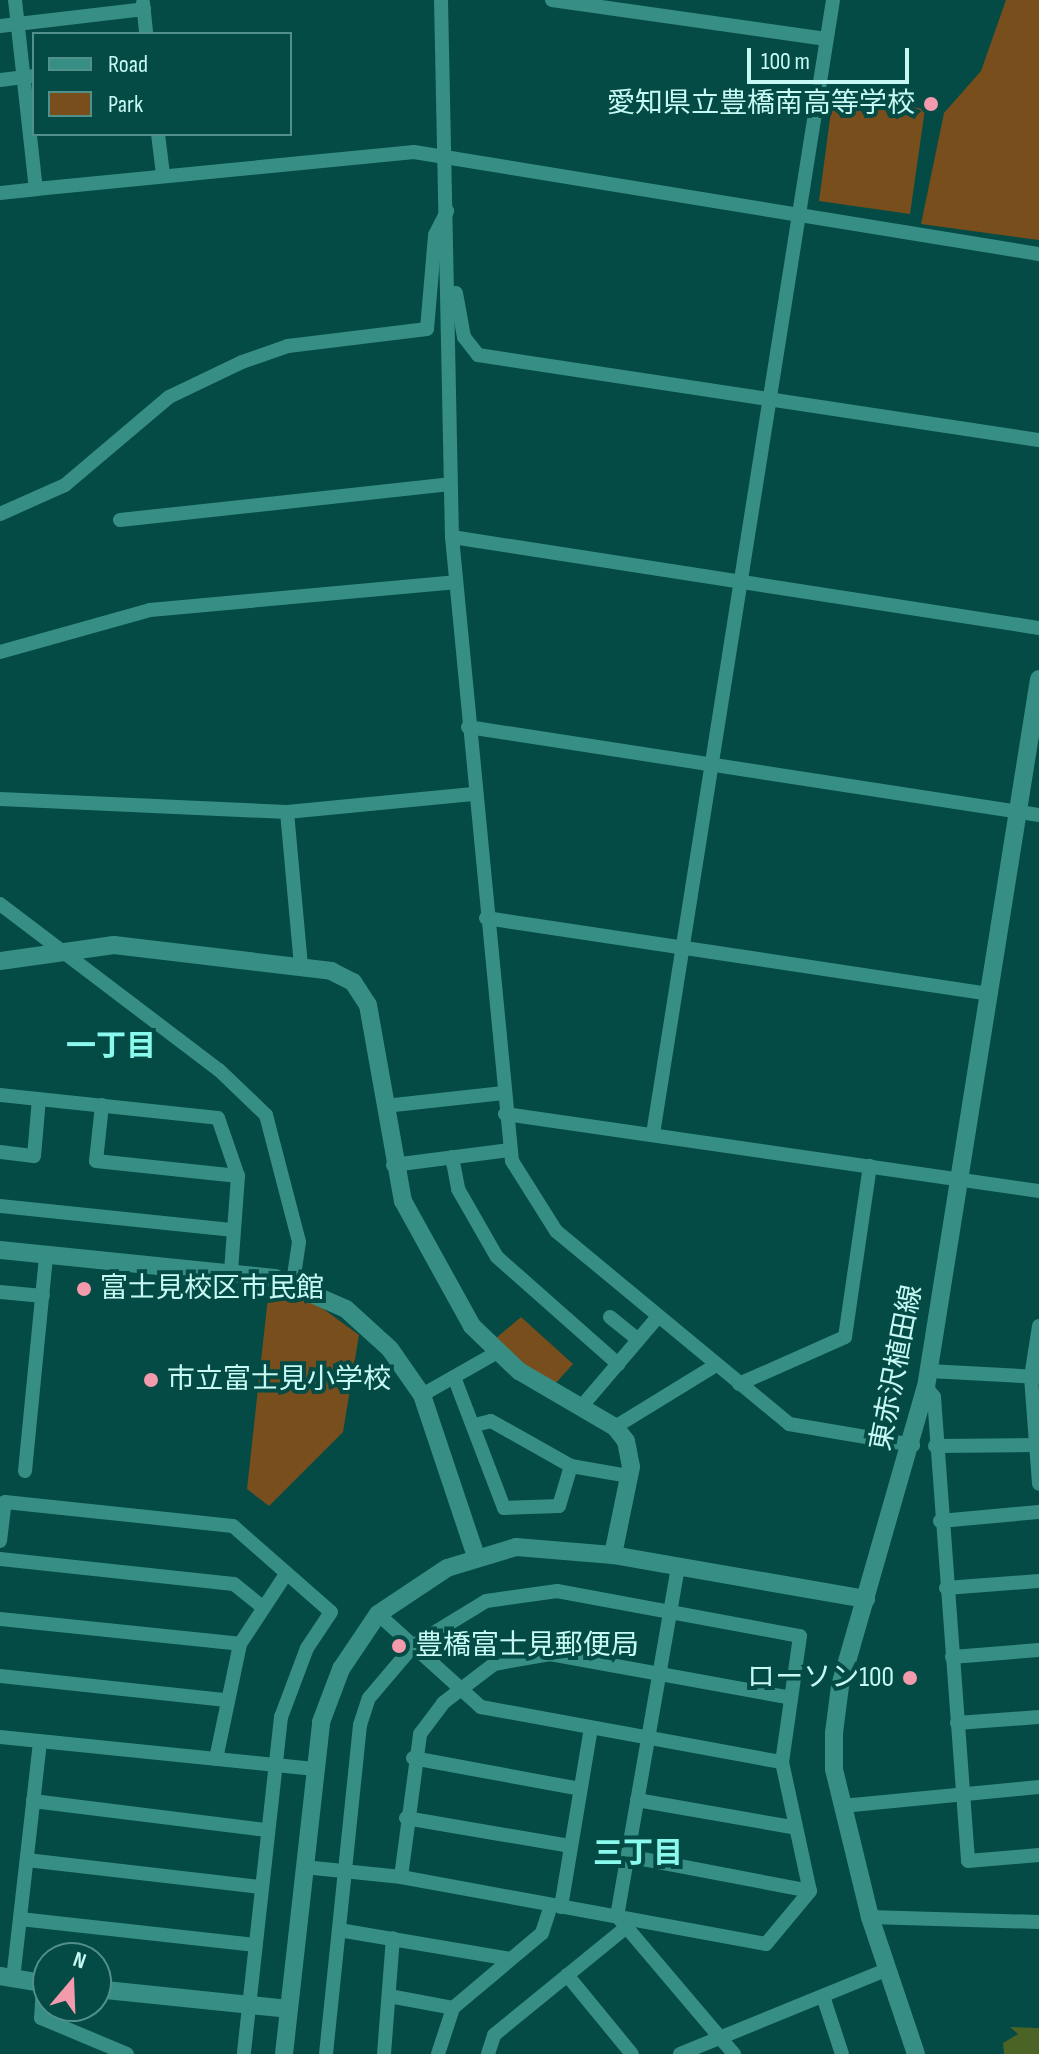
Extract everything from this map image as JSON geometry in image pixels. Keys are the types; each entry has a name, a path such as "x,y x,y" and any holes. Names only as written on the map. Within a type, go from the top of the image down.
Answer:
{"street":[{"path":"15,0 28,76 36,189"},
{"path":"441,0 450,278 452,537 473,794 510,1150 542,1216 657,1318 789,1424 913,1445"},
{"path":"552,0 826,39"},
{"path":"653,1134 796,217 833,0"},
{"path":"0,26 144,5 146,32"},
{"path":"0,80 28,76"},
{"path":"158,136 163,174"},
{"path":"0,193 163,174 414,152 796,217 1039,254"},
{"path":"0,514 65,485 169,397 242,362 288,346 427,329 435,235 447,211"},
{"path":"450,278 464,337 478,355 1039,440"},
{"path":"120,520 450,484"},
{"path":"452,537 1039,628"},
{"path":"0,652 150,610 455,582"},
{"name":"東赤沢植田線","path":"916,2054 870,1917 842,1806 834,1733 866,1599 913,1445 928,1379 1039,679"},
{"path":"468,727 1039,815"},
{"path":"0,799 287,812 473,794"},
{"path":"287,812 301,967"},
{"path":"0,904 63,947 266,1115 299,1242 293,1282"},
{"path":"486,918 990,994"},
{"path":"0,961 63,947 114,945 301,967 343,975 363,993 393,1165 412,1219 472,1326 496,1353 615,1427 630,1449 629,1476 613,1555"},
{"path":"385,1106 503,1093"},
{"path":"0,1095 218,1118 238,1176 231,1272"},
{"path":"0,1152 34,1156 39,1099"},
{"path":"102,1105 96,1161 238,1176"},
{"path":"505,1114 1039,1191"},
{"path":"393,1165 510,1150"},
{"path":"452,1157 458,1189 497,1257 618,1364"},
{"path":"739,1384 845,1337 870,1166"},
{"path":"0,1206 234,1230"},
{"path":"0,1250 231,1272 293,1282 369,1327 422,1395 476,1556"},
{"path":"25,1471 46,1255"},
{"path":"0,1292 43,1296"},
{"path":"610,1317 638,1340"},
{"path":"582,1406 657,1318"},
{"path":"1039,1326 1035,1377 1039,1484"},
{"path":"422,1395 496,1353"},
{"path":"615,1427 716,1365"},
{"path":"454,1377 475,1425 504,1508 559,1506 571,1466"},
{"path":"1035,1377 928,1379 934,1397 940,1521 968,1861 1039,1855"},
{"path":"475,1425 491,1421 571,1466 629,1476"},
{"path":"935,1446 1036,1445"},
{"path":"0,1541 5,1502 233,1526 331,1612 293,1679 274,1765 244,2054"},
{"path":"940,1521 1039,1512"},
{"path":"284,2054 314,1769 328,1698 378,1614 423,1581 476,1556 543,1546 613,1555 866,1599"},
{"path":"0,1559 234,1584 261,1606"},
{"path":"488,2054 494,2035 567,1975 620,1923 627,1856 678,1567"},
{"path":"216,1759 224,1700 240,1644 261,1606 286,1574"},
{"path":"946,1588 1039,1581"},
{"path":"326,2054 360,1725 369,1698 414,1645 486,1601 533,1592 670,1611 800,1636 787,1697 782,1762 792,1827 810,1891"},
{"path":"378,1614 481,1707 782,1762"},
{"path":"0,1619 240,1644"},
{"path":"952,1657 1039,1650"},
{"path":"401,1877 413,1758 431,1716 459,1688 518,1656 550,1654 787,1697"},
{"path":"0,1676 224,1700"},
{"path":"957,1723 1039,1717"},
{"path":"438,2054 453,2008 542,1933 556,1906 591,1728"},
{"path":"0,1737 314,1769"},
{"path":"32,1981 6,1978 20,1919 40,1742"},
{"path":"413,1758 580,1789"},
{"path":"842,1806 1039,1787"},
{"path":"637,1800 792,1827"},
{"path":"33,1801 267,1830"},
{"path":"406,1818 570,1846"},
{"path":"627,1856 810,1891"},
{"path":"27,1860 261,1887"},
{"path":"304,1867 401,1877 556,1906 620,1923 766,1944 810,1891"},
{"path":"870,1917 1039,1922"},
{"path":"20,1919 256,1945"},
{"path":"620,1923 734,2054"},
{"path":"339,1930 511,1959"},
{"path":"384,2054 393,1938"},
{"path":"680,2054 721,2040 886,1970"},
{"path":"567,1975 632,2054"},
{"path":"112,1991 288,2009"},
{"path":"389,1996 453,2008"},
{"path":"823,1996 842,2054"},
{"path":"48,2022 102,2051 127,2054"}],"green space":[{"path":"1006,0 1039,0 1039,240 921,224 944,113 981,71"},
{"path":"833,96 925,109 910,214 819,201"},
{"path":"269,1288 318,1305 359,1335 343,1432 269,1506 247,1489"},
{"path":"521,1317 573,1364 555,1384 517,1363 495,1339"}],"shaded area":[{"path":"1010,2027 1039,2028 1039,2054 1004,2054 1003,2043 1018,2034"}],"place":[{"name":"愛知県立豊橋南高等学校","path":"931,104"},
{"name":"富士見校区市民館","path":"84,1289"},
{"name":"市立富士見小学校","path":"151,1380"},
{"name":"豊橋富士見郵便局","path":"399,1646"},
{"name":"ローソン100","path":"910,1678"}],"district":[{"name":"一丁目","path":"111,1047"},
{"name":"三丁目","path":"638,1854"}]}
